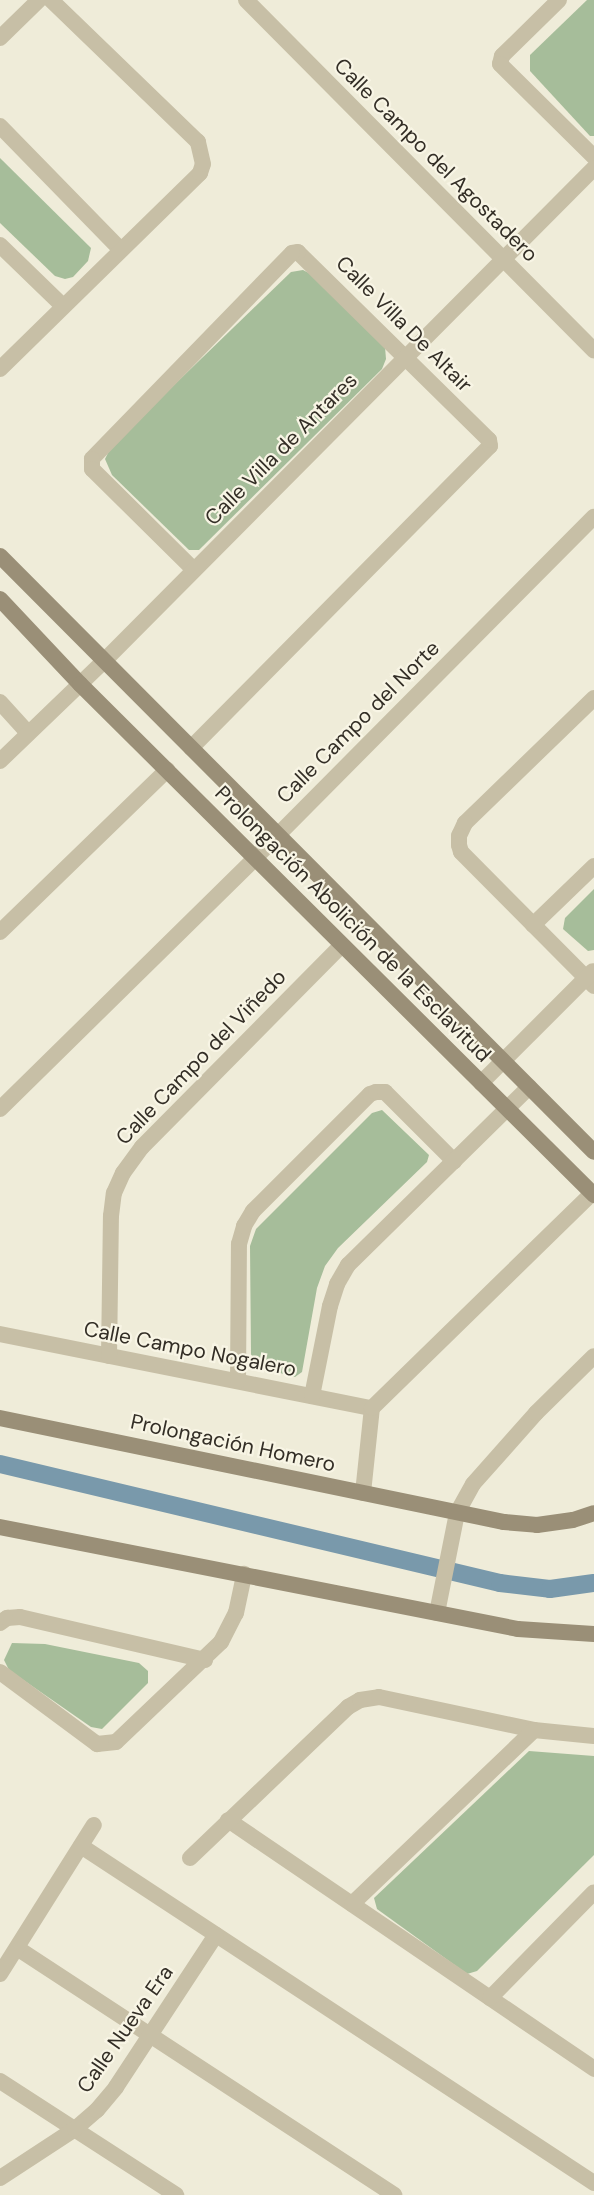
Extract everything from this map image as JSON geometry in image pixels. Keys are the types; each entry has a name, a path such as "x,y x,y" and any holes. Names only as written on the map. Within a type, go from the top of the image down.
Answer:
{"main road":[{"name":"Prolongación Abolición de la Esclavitud","path":"0,556 594,1152"},
{"name":"Prolongación Abolición de la Esclavitud","path":"0,599 80,684 593,1194"},
{"name":"Prolongación Homero","path":"0,1418 457,1513"},
{"path":"457,1513 504,1522 537,1525 573,1520 594,1513"},
{"path":"0,1527 518,1629 594,1634"}],"street":[{"path":"0,38 39,0"},
{"path":"0,369 200,173 203,164 202,149 198,142 51,0"},
{"name":"Calle Campo del Agostadero","path":"246,0 594,350"},
{"path":"559,0 502,56 500,64 594,157"},
{"path":"0,126 120,249"},
{"name":"Calle Villa de Antares","path":"0,761 104,661 594,168"},
{"path":"0,245 63,306"},
{"name":"Calle Villa De Altair","path":"191,748 489,448 489,440 300,253 292,253 92,459 92,469 193,569"},
{"name":"Calle Campo del Norte","path":"0,1109 255,858 594,518"},
{"path":"481,1083 591,978 533,925 461,852 459,836 465,823 594,698"},
{"path":"0,702 28,733"},
{"path":"0,932 166,770"},
{"path":"533,925 594,866"},
{"name":"Calle Campo del Viñedo","path":"109,1356 111,1216 114,1193 123,1173 142,1147 342,945"},
{"path":"312,1396 330,1306 337,1284 348,1265 530,1087"},
{"path":"238,1381 239,1244 244,1226 253,1211 370,1094 376,1092 385,1092 454,1161"},
{"path":"363,1493 372,1408 593,1194"},
{"name":"Calle Campo Nogalero","path":"0,1334 372,1408"},
{"path":"437,1613 457,1513 473,1484 497,1455 594,1356"},
{"path":"0,1672 97,1744 116,1742 205,1660 228,1632 236,1613 244,1574"},
{"path":"0,1623 7,1618 20,1617 205,1660"},
{"path":"190,1858 348,1707 360,1700 379,1697 534,1730 594,1736"},
{"path":"352,1904 534,1730"},
{"path":"228,1820 594,2069"},
{"path":"0,1974 94,1825"},
{"path":"81,1846 594,2183"},
{"path":"490,1998 594,1892"},
{"name":"Calle Nueva Era","path":"0,2178 75,2129 98,2110 216,1935"},
{"path":"17,1948 394,2195"},
{"path":"0,2082 176,2195"}],"green space":[{"path":"587,0 594,0 594,136 590,136 530,71 530,55"},
{"path":"0,158 91,248 88,261 73,277 65,279 55,276 0,223"},
{"path":"303,270 322,280 385,347 386,359 382,369 199,550 189,550 112,475 105,459 112,445 291,272"},
{"path":"594,889 594,950 588,951 563,929 565,918"},
{"path":"382,1110 429,1155 427,1162 338,1248 325,1266 317,1288 302,1372 295,1377 254,1366 251,1355 250,1246 256,1229 372,1113"},
{"path":"12,1643 45,1644 139,1663 148,1671 148,1683 102,1729 91,1727 9,1670 4,1660"},
{"path":"529,1751 594,1756 594,1855 477,1971 467,1974 377,1909 374,1898"}],"waterway":[{"path":"0,1464 500,1583 550,1589 594,1583"}]}
